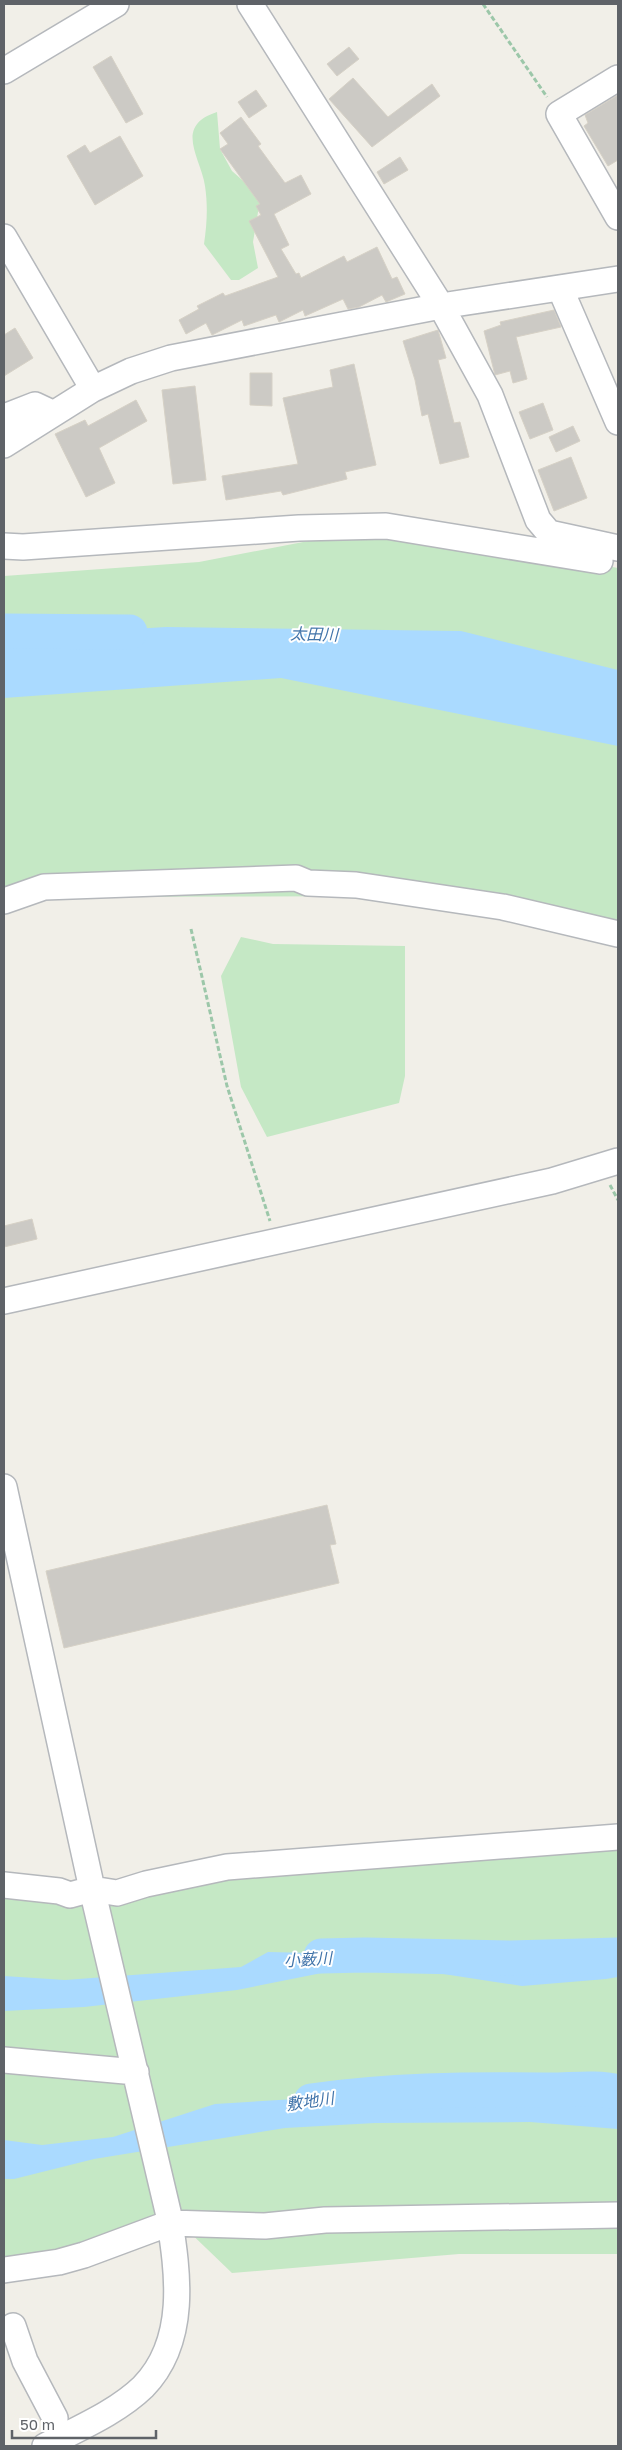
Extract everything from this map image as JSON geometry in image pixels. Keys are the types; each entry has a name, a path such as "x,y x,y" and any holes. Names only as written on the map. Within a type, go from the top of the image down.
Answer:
{"street":[{"path":"4,71 116,4"},
{"path":"250,4 441,306 490,395 538,520 549,533 618,548"},
{"path":"618,78 558,114 618,217"},
{"path":"4,237 93,389"},
{"path":"4,445 52,413 93,389 131,371 171,358 441,306 618,279"},
{"path":"560,288 618,422"},
{"path":"4,417 35,405 52,413"},
{"path":"4,546 23,547 299,528 386,526 618,564"},
{"path":"4,901 44,887 296,878 308,883 356,885 503,907 618,934"},
{"path":"4,1301 552,1181 618,1161"},
{"path":"4,1487 81,1892 136,2072 177,2264 178,2296 172,2337 161,2361 143,2386 114,2409 45,2446"},
{"path":"4,1885 59,1891 117,1893 146,1884 227,1867 618,1837"},
{"path":"4,1901 81,1892"},
{"path":"4,2060 136,2072"},
{"path":"4,2270 76,2258 169,2220 265,2226 325,2220 618,2215"},
{"path":"13,2326 25,2361 55,2418"}],"path":[{"path":"483,4 558,114"},
{"path":"191,929 227,1086 277,1242"}],"green space":[{"path":"217,112 220,149 232,171 249,186 274,193 258,212 253,242 258,268 239,280 231,280 204,244 207,215 206,193 203,175 195,154 193,134 196,126 204,118"},
{"path":"386,526 618,568 618,941 430,896 4,897 4,576 199,562"},
{"path":"241,937 273,944 405,946 405,1076 399,1103 267,1137 241,1087 221,976"},
{"path":"618,1837 618,2254 459,2254 232,2273 180,2223 170,2223 4,2266 4,1892"}],"water":[{"path":"166,627 461,631 618,670 618,746 281,678 4,698 4,637"},
{"path":"618,1950 618,1977 606,1979 522,1986 372,1963 237,1990 84,2007 4,2011 4,1976 65,1980 241,1967 268,1952 532,1958"},
{"path":"618,2089 618,2129 530,2122 375,2123 285,2128 94,2159 14,2179 4,2179 4,2140 42,2145 113,2137 215,2104 428,2091"}],"building":[{"path":"349,47 359,59 337,76 327,64"},
{"path":"111,56 143,114 126,123 93,67"},
{"path":"353,78 388,117 432,84 440,96 372,147 329,99"},
{"path":"256,90 267,106 249,118 238,102"},
{"path":"618,95 618,160 608,166 584,126 588,123 585,115"},
{"path":"241,117 261,144 258,146 285,183 301,175 311,194 274,214 289,245 281,249 296,274 299,273 301,278 344,256 347,262 377,247 392,279 397,277 405,294 386,302 382,295 359,307 348,309 343,299 305,316 303,310 279,322 276,315 244,326 242,320 212,335 206,323 186,334 179,320 199,309 197,306 223,293 225,296 278,277 249,221 261,215 256,206 260,204 220,149 228,144 220,133"},
{"path":"120,136 143,176 95,205 67,156 85,145 90,153"},
{"path":"400,157 408,170 384,184 377,172"},
{"path":"554,310 561,327 516,337 527,379 513,383 510,371 495,375 484,331 501,325 500,322"},
{"path":"15,328 33,358 4,376 4,335"},
{"path":"438,330 446,358 438,360 454,423 460,422 469,457 440,464 428,414 422,416 415,380 403,341"},
{"path":"354,364 376,465 345,472 347,479 283,495 281,491 226,500 222,476 298,464 283,398 333,387 330,370"},
{"path":"250,373 272,373 272,406 250,405"},
{"path":"195,386 206,480 173,484 162,390"},
{"path":"136,400 147,421 99,448 115,483 86,497 55,434 85,420 88,426"},
{"path":"543,403 553,430 530,439 519,412"},
{"path":"573,426 580,441 556,452 549,437"},
{"path":"571,457 587,498 554,511 538,470"},
{"path":"32,1219 37,1239 4,1247 4,1226"},
{"path":"327,1505 336,1544 330,1545 339,1583 64,1648 46,1571"}],"waterway":[{"name":"太田川","path":"4,631 130,632"},
{"name":"小薮川","path":"321,1956 510,1958 618,1955"},
{"name":"敷地川","path":"311,2101 369,2094 455,2090 590,2089 618,2092"}]}
